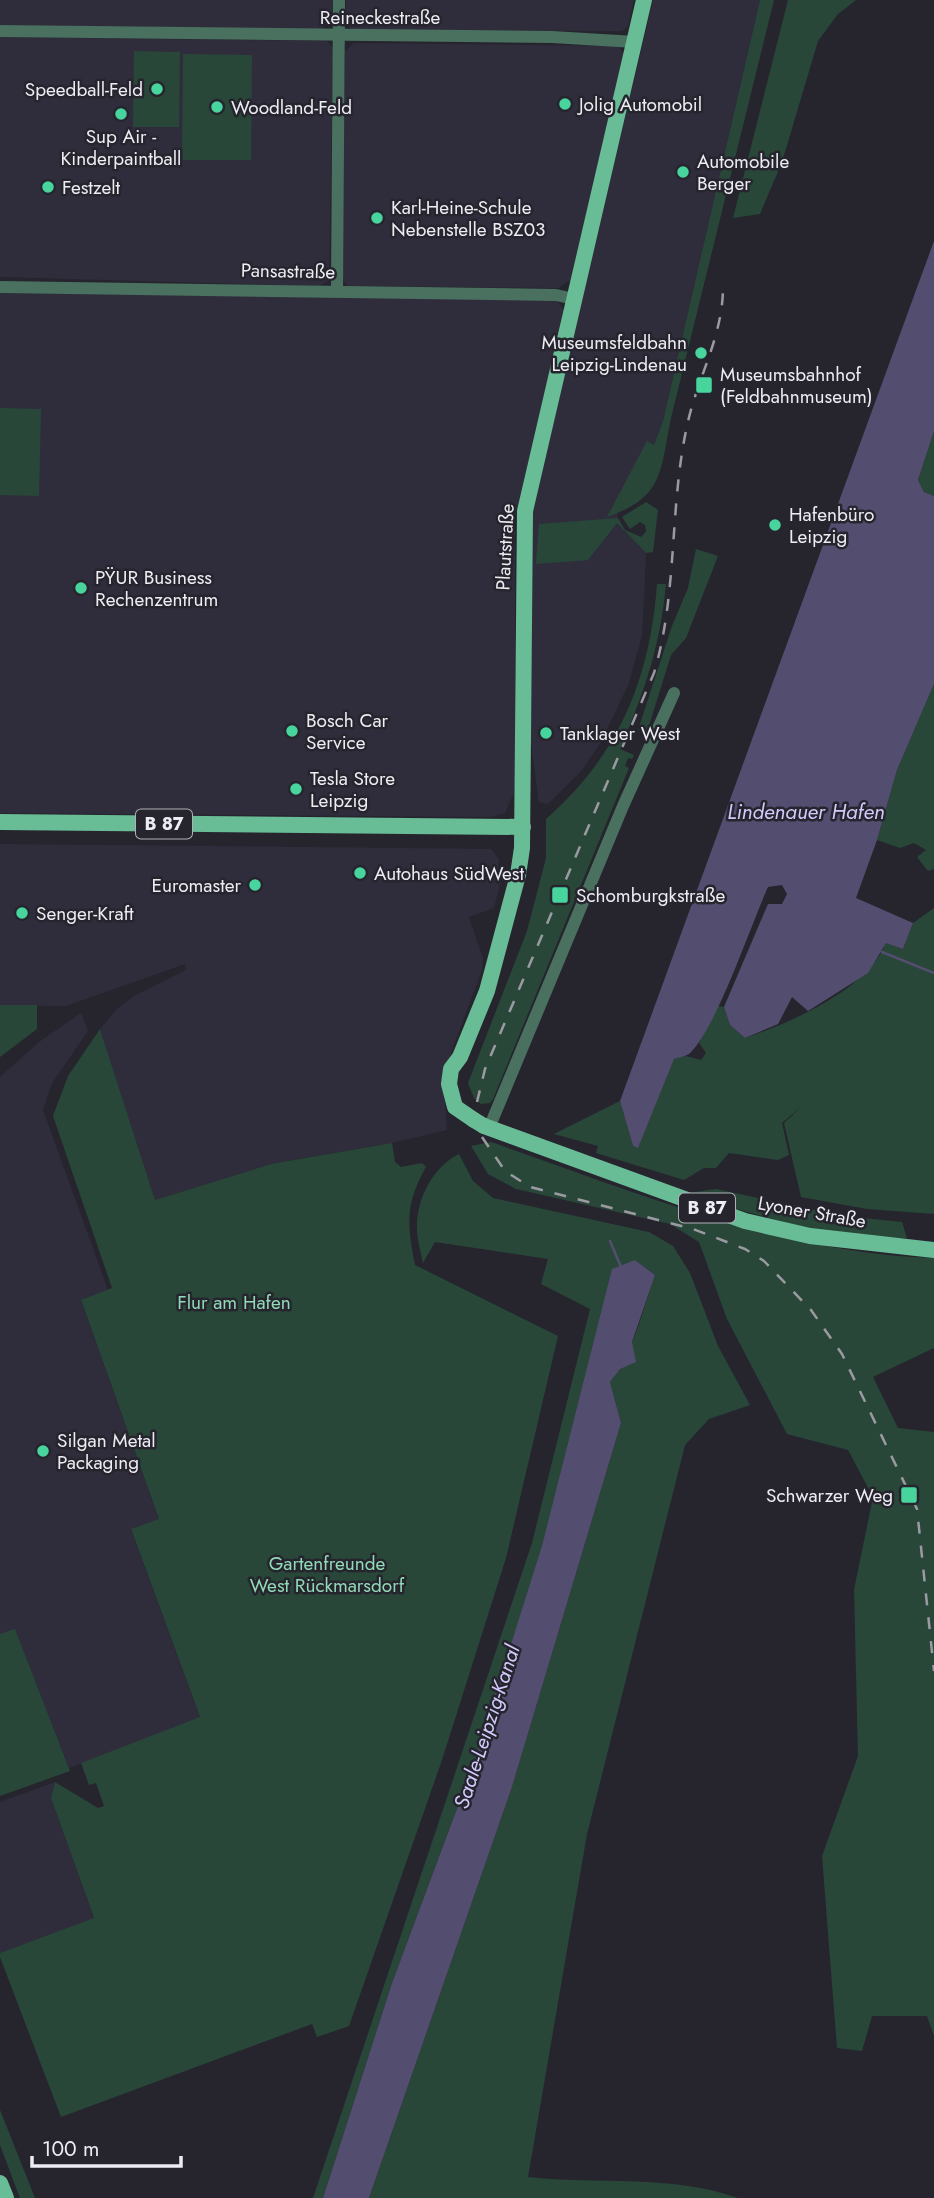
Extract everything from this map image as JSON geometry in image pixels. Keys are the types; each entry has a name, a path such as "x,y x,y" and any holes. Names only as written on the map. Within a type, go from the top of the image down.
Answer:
{"main road":[{"name":"Plautstraße","path":"479,1123 455,1107 450,1096 451,1069 460,1057 487,991 520,867 523,827 523,530 644,0"},
{"name":"B 87","path":"0,822 523,827"},
{"name":"Lyoner Straße","path":"479,1123 745,1221 810,1236 934,1250"},
{"path":"0,2183 6,2198"}],"street":[{"path":"337,291 339,0"},
{"name":"Reineckestraße","path":"0,31 339,37 552,37 635,42"},
{"name":"Pansastraße","path":"0,287 556,295 574,299"},
{"path":"479,1123 674,693"}],"shaded area":[{"path":"0,0 333,0 332,21 321,29 0,25"},
{"path":"346,0 634,0 628,26 622,31 353,30 346,24"},
{"path":"653,0 760,0 663,421 649,459 618,509 617,523 646,553 642,635 629,683 601,742 582,770 548,804 539,802 529,728 529,542 533,507"},
{"path":"0,37 327,41 333,48 329,281 319,286 0,277"},
{"path":"354,43 618,46 624,54 571,280 558,288 348,286 342,279 345,51"},
{"path":"0,293 556,300 565,311 515,517 515,790 505,813 492,817 0,813"},
{"path":"0,844 491,849 499,859 498,871 503,873 494,908 469,917 483,958 482,970 443,1074 447,1130 392,1143 271,1164 155,1200 100,1029 117,1009 134,996 186,970 185,964 66,1006 0,1005"},
{"path":"81,1013 88,1031 52,1083 43,1110 108,1290 81,1301 159,1520 131,1530 200,1718 69,1768 15,1630 0,1634 0,1077 39,1042"},
{"path":"55,1782 51,1798 94,1919 0,1953 0,1802"}],"green space":[{"path":"760,0 774,0 661,467 650,491 626,509 607,517 647,441 654,445 663,421"},
{"path":"788,0 856,0 838,14 818,41 782,162 760,214 733,218"},
{"name":"Speedball-Feld","path":"134,51 180,52 179,127 133,127"},
{"name":"Woodland-Feld","path":"183,54 252,55 251,160 182,160"},
{"path":"0,408 41,409 39,496 0,495"},
{"path":"934,431 934,496 924,492 918,480"},
{"path":"646,502 658,510 653,552 646,553 617,523 588,560 536,564 539,524 618,518 625,530 641,537 646,532 645,525 640,522 630,529 622,517"},
{"path":"696,549 718,556 686,638 671,655 647,732 638,730 672,626 688,588"},
{"path":"657,584 666,584 655,648 644,687 620,749 634,755 632,759 628,758 625,766 629,768 493,1099 490,1103 481,1104 474,1098 468,1083 527,931 546,858 546,819 593,769 626,713 647,652"},
{"path":"934,684 934,869 928,871 917,857 926,850 914,843 900,848 877,840 897,770"},
{"path":"934,908 934,1214 867,1209 801,1197 784,1123 802,1106 782,1123 789,1155 778,1160 729,1153 716,1168 704,1168 684,1180 596,1153 598,1146 554,1134 620,1101 633,1146 638,1147 674,1058 686,1056 701,1060 706,1053 699,1043 718,1006 724,1007 730,1025 745,1038 784,1023 846,989 877,959 886,942 903,949 913,923"},
{"path":"0,1005 37,1005 37,1029 0,1057"},
{"name":"Gartenfreunde West Rückmarsdorf","path":"100,1029 155,1200 271,1164 392,1143 395,1162 401,1167 422,1163 426,1167 411,1203 409,1226 415,1265 558,1336 506,1558 442,1760 349,2026 317,2037 312,2024 61,2117 0,1957 0,1953 94,1918 51,1798 55,1782 98,1808 104,1806 96,1783 89,1785 81,1763 200,1717 131,1529 159,1519 81,1300 112,1288 53,1116 68,1076"},
{"path":"491,1142 654,1199 764,1232 877,1254 934,1258 934,1348 873,1377 898,1428 934,1432 934,2036 927,2016 872,2016 862,2051 837,2048 822,1856 858,1756 854,1590 873,1497 848,1450 787,1434 727,1319 699,1242 670,1224 516,1189 488,1174 471,1146"},
{"path":"459,1154 473,1181 493,1198 649,1232 673,1246 690,1273 718,1346 750,1405 709,1419 685,1445 587,1834 528,2177 660,2183 713,2191 738,2198 369,2198 512,1787 621,1423 610,1382 637,1331 655,1275 635,1260 471,1771 392,1983 323,2198 313,2198 532,1543 590,1309 541,1284 548,1259 435,1242 423,1263 417,1229 419,1206 434,1176 441,1167"},
{"path":"716,1189 843,1216 902,1222 907,1238 823,1231 769,1218 688,1193"},
{"path":"15,1629 70,1771 0,1796 0,1634"},
{"path":"0,2110 35,2198 20,2198 0,2145"}],"water":[{"name":"Lindenauer Hafen","path":"934,241 934,431 918,480 924,492 934,496 934,684 897,770 877,840 856,898 913,923 903,949 886,943 868,973 808,1011 792,997 778,1024 745,1038 730,1025 724,1007 768,904 782,904 787,894 782,885 768,887 710,1023 689,1054 674,1059 638,1148 633,1146 620,1101"},
{"name":"Saale-Leipzig-Kanal","path":"635,1260 655,1275 632,1342 636,1362 620,1369 610,1382 621,1423 512,1787 369,2198 323,2198 392,1983 471,1771 542,1546 612,1269"}],"waterway":[{"path":"882,952 934,973"},
{"path":"610,1241 621,1267"}],"railway":[{"path":"477,1102 485,1069 654,673 667,612 681,457 691,408 719,323 723,287"},
{"path":"482,1137 505,1171 530,1187 693,1229 745,1249 764,1261 811,1310 842,1354 917,1509 934,1671"}],"place":[{"name":"Speedball-Feld","path":"157,89"},
{"name":"Jolig Automobil","path":"565,104"},
{"name":"Woodland-Feld","path":"217,107"},
{"name":"Sup Air - Kinderpaintball","path":"121,114"},
{"name":"Automobile Berger","path":"683,172"},
{"name":"Festzelt","path":"48,187"},
{"name":"Karl-Heine-Schule Nebenstelle BSZ03","path":"377,218"},
{"name":"Museumsfeldbahn Leipzig-Lindenau","path":"701,353"},
{"name":"Museumsbahnhof (Feldbahnmuseum)","path":"704,385"},
{"name":"Hafenbüro Leipzig","path":"775,525"},
{"name":"PŸUR Business Rechenzentrum","path":"81,588"},
{"name":"Bosch Car Service","path":"292,731"},
{"name":"Tanklager West","path":"546,733"},
{"name":"Tesla Store Leipzig","path":"296,789"},
{"name":"Autohaus SüdWest","path":"360,873"},
{"name":"Euromaster","path":"255,885"},
{"name":"Schomburgkstraße","path":"560,895"},
{"name":"Senger-Kraft","path":"22,913"},
{"name":"Silgan Metal Packaging","path":"43,1451"},
{"name":"Schwarzer Weg","path":"909,1495"}],"park label":[{"name":"Flur am Hafen","path":"234,1302"}]}
